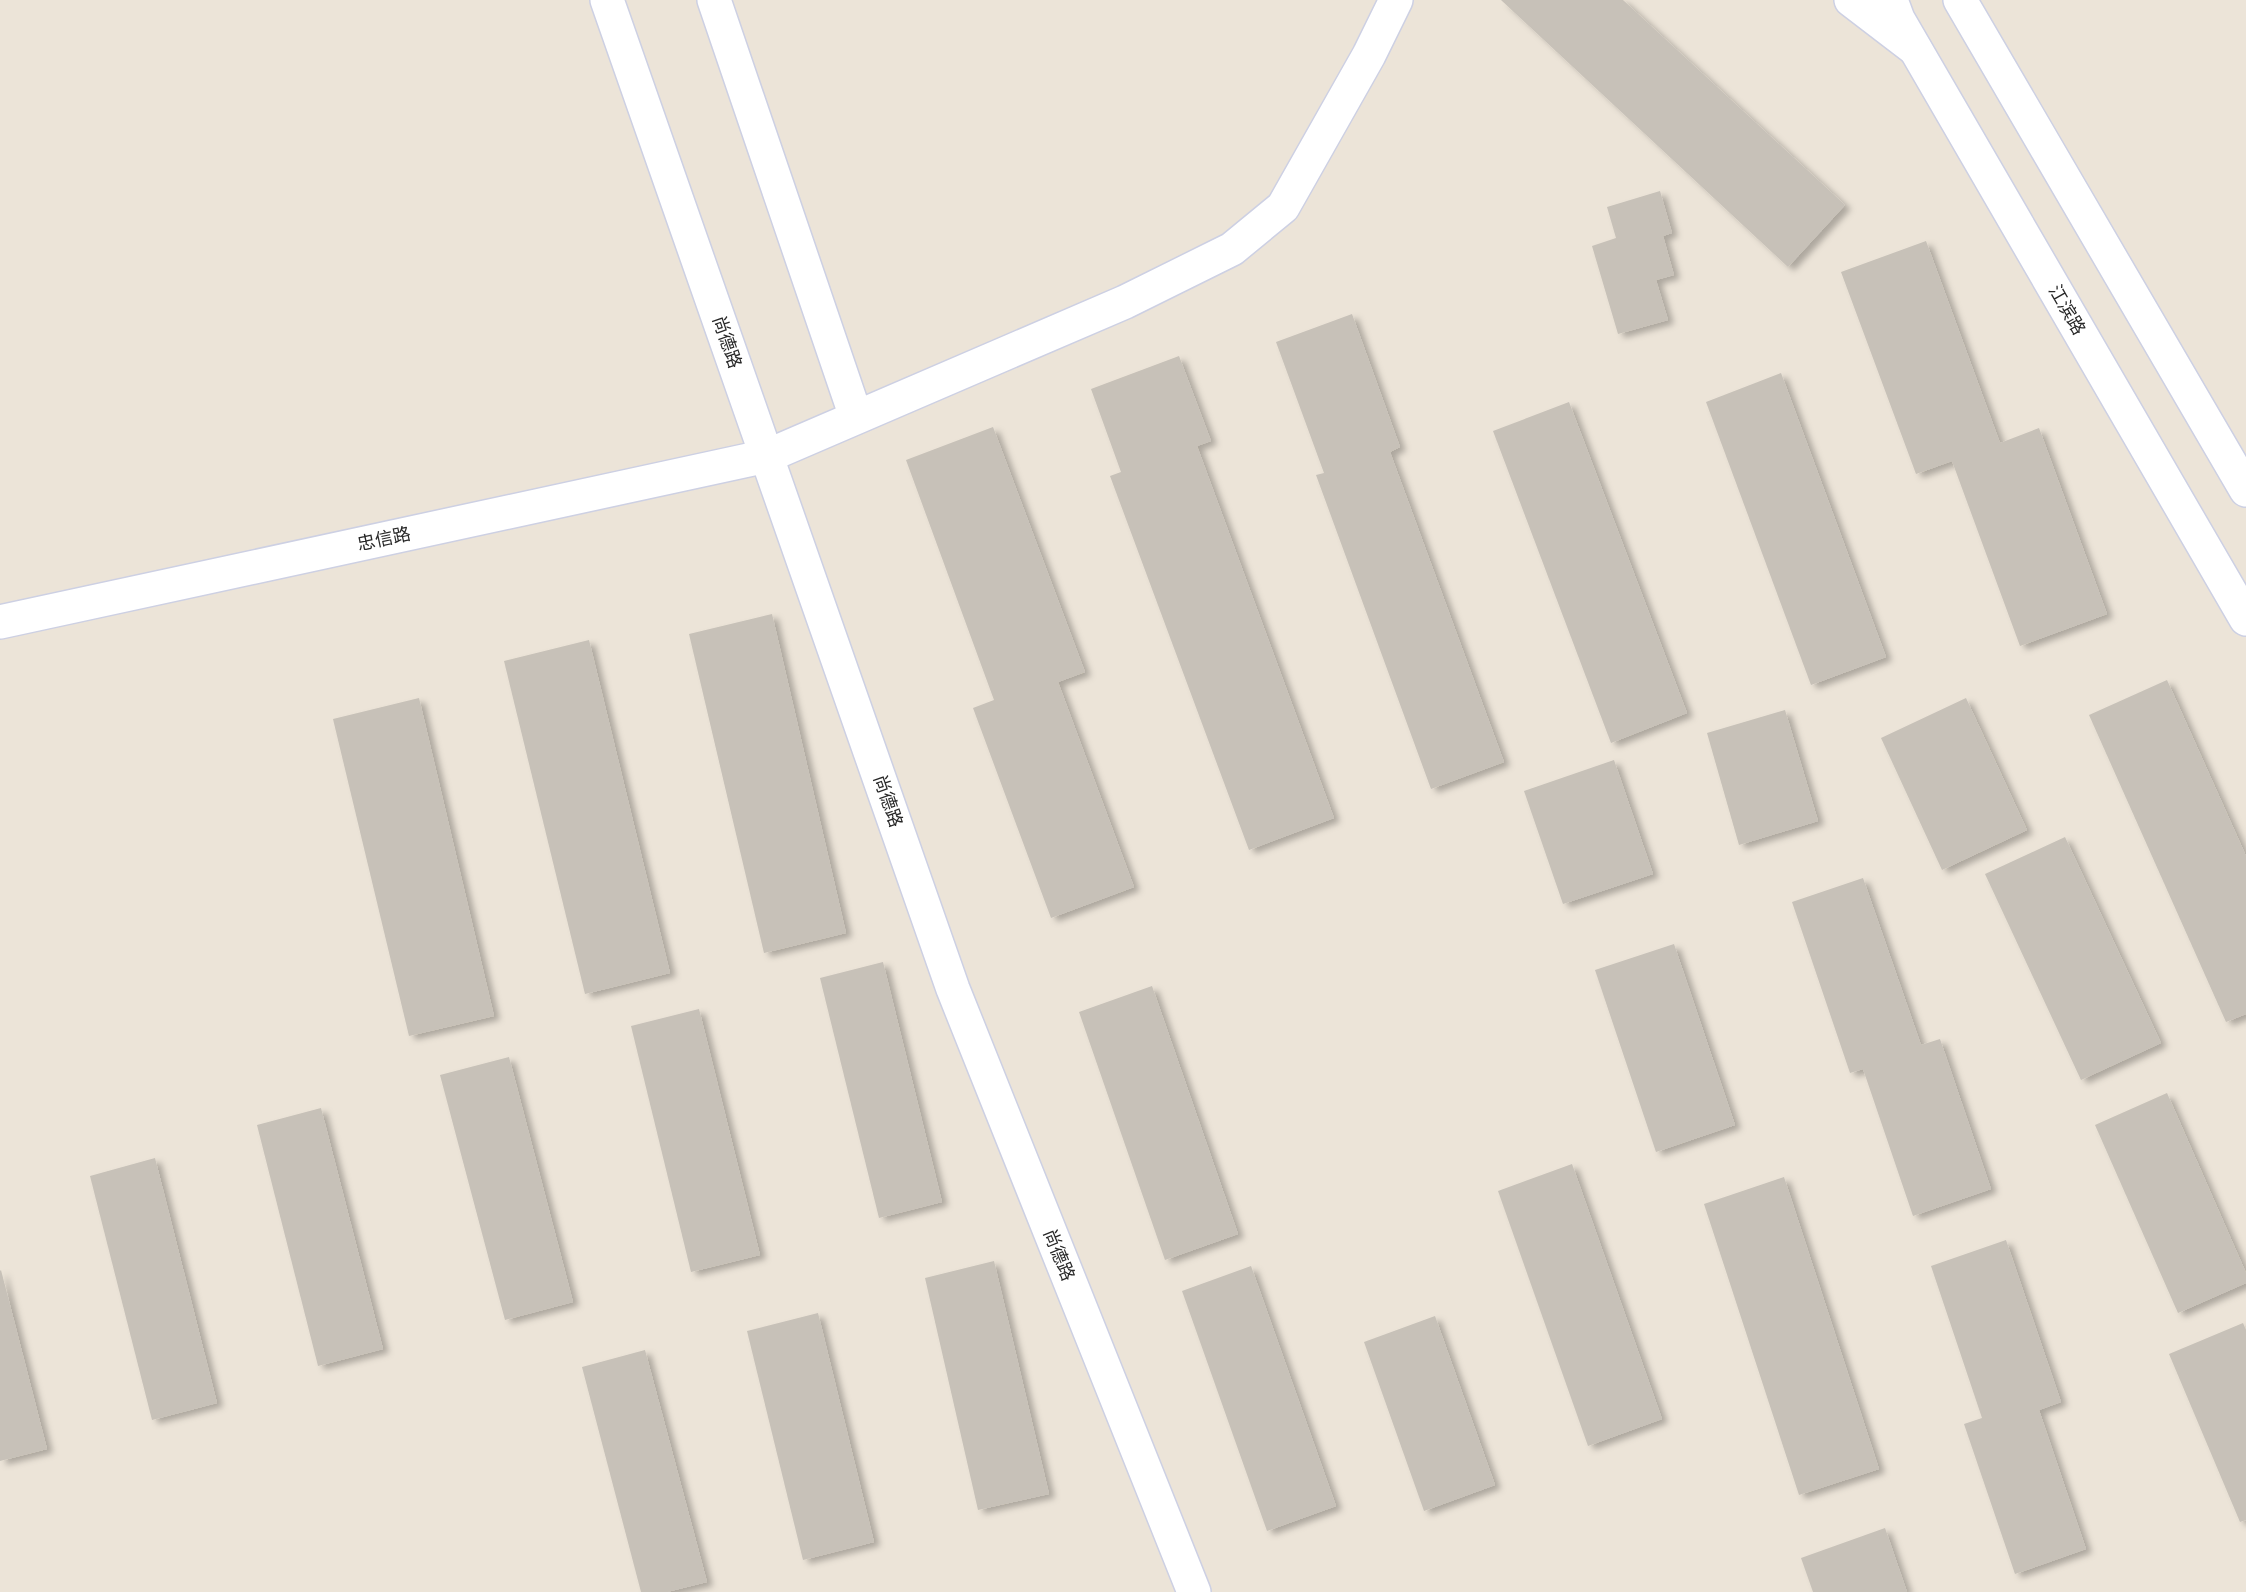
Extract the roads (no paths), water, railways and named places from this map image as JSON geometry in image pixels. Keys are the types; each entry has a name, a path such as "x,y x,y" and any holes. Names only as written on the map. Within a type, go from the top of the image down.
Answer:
{"street":[{"name":"尚德路","path":"607,0 954,989 1194,1592"},
{"path":"714,0 856,417"},
{"name":"忠信路","path":"0,622 767,456 1125,302 1232,249 1283,207 1369,55 1396,0"},
{"path":"1851,0 1916,49"},
{"name":"江滨路","path":"1891,0 1898,19 2246,620"},
{"path":"1960,0 2246,490"}]}
